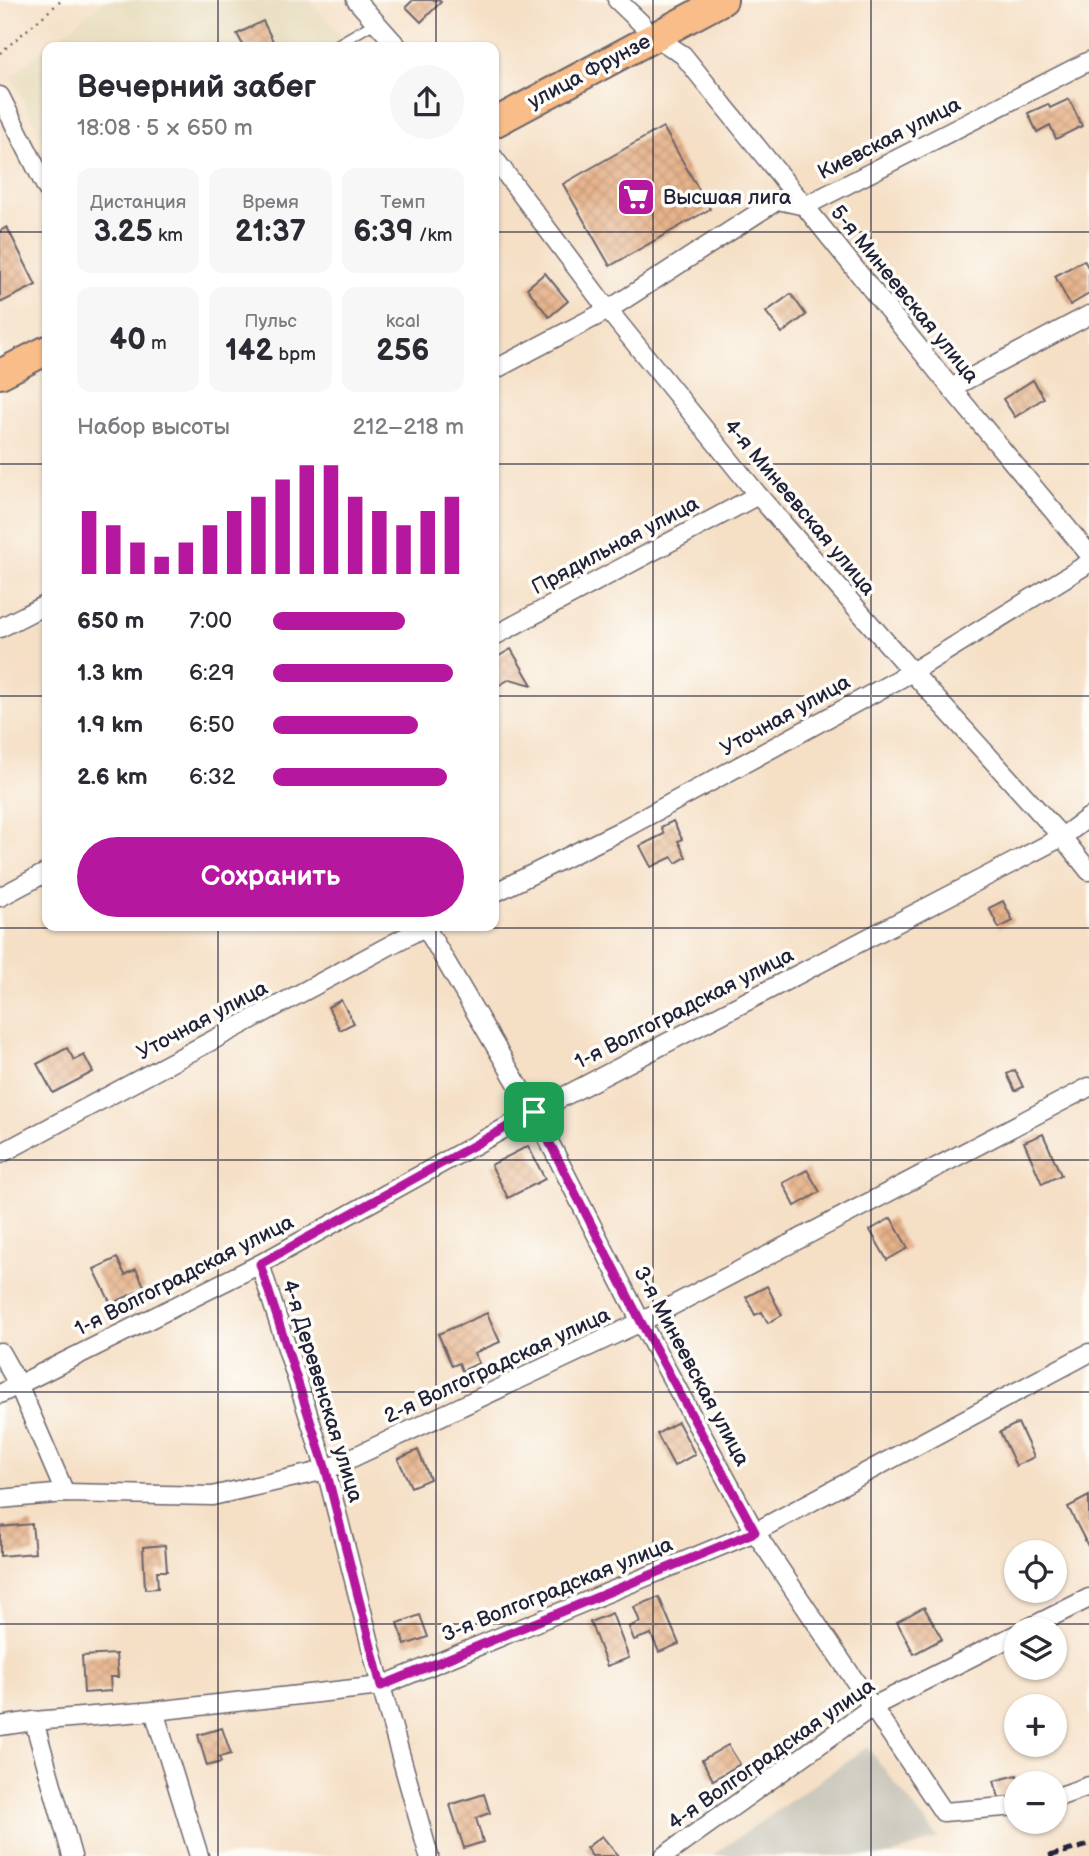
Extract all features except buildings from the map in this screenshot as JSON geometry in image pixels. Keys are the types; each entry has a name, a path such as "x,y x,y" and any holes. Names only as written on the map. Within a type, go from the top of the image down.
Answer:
{"highway":[{"name":"улица Фрунзе","path":"499,120 648,30 687,0"},
{"name":"улица Фрунзе","path":"499,100 648,30 723,0"},
{"path":"0,355 42,334"},
{"path":"0,374 42,353"}],"street":[{"path":"356,0 394,42"},
{"name":"5-я Минеевская улица","path":"617,0 648,30 683,55 951,388 1089,554"},
{"name":"Киевская улица","path":"499,367 608,310 779,200 805,206 1089,61"},
{"path":"0,96 42,178"},
{"name":"4-я Минеевская улица","path":"499,165 608,310 758,495 912,672 1062,837 1089,871"},
{"path":"951,388 1089,315"},
{"name":"Прядильная улица","path":"499,633 758,495"},
{"name":"Уточная улица","path":"499,891 618,832 912,672 1089,563"},
{"path":"0,628 42,607"},
{"name":"1-я Волгоградская улица","path":"0,1394 260,1264 534,1112 1062,837 1089,817"},
{"path":"0,897 42,875"},
{"name":"Уточная улица","path":"0,1154 417,931"},
{"name":"3-я Минеевская улица","path":"429,931 534,1112 641,1322 755,1532 943,1812 1004,1807"},
{"name":"2-я Волгоградская улица","path":"0,1499 65,1493 212,1496 326,1470 641,1322 1089,1087"},
{"name":"4-я Деревенская улица","path":"260,1264 326,1470 381,1686 429,1856"},
{"path":"0,1352 18,1384 65,1493"},
{"name":"3-я Волгоградская улица","path":"0,1726 381,1686 755,1532 1089,1353"},
{"path":"1051,1617 1089,1598"},
{"name":"4-я Волгоградская улица","path":"664,1856 872,1707 1004,1641"},
{"path":"155,1711 199,1856"},
{"path":"34,1721 72,1856"},
{"path":"1067,1794 1089,1786"}],"lane":[{"path":"341,42 376,22"}],"path":[{"path":"0,53 62,0"}],"shaded area":[{"path":"105,0 309,0 347,42 53,42"},
{"path":"42,51 42,136 11,77"},
{"path":"867,1747 938,1838 889,1856 712,1856"}],"railway":[{"path":"1049,1856 1089,1845"}],"place":[{"name":"Высшая лига","path":"636,197"}],"route":[{"path":"534,1112 641,1322 755,1532 381,1686 326,1470 260,1264 534,1112"}]}
